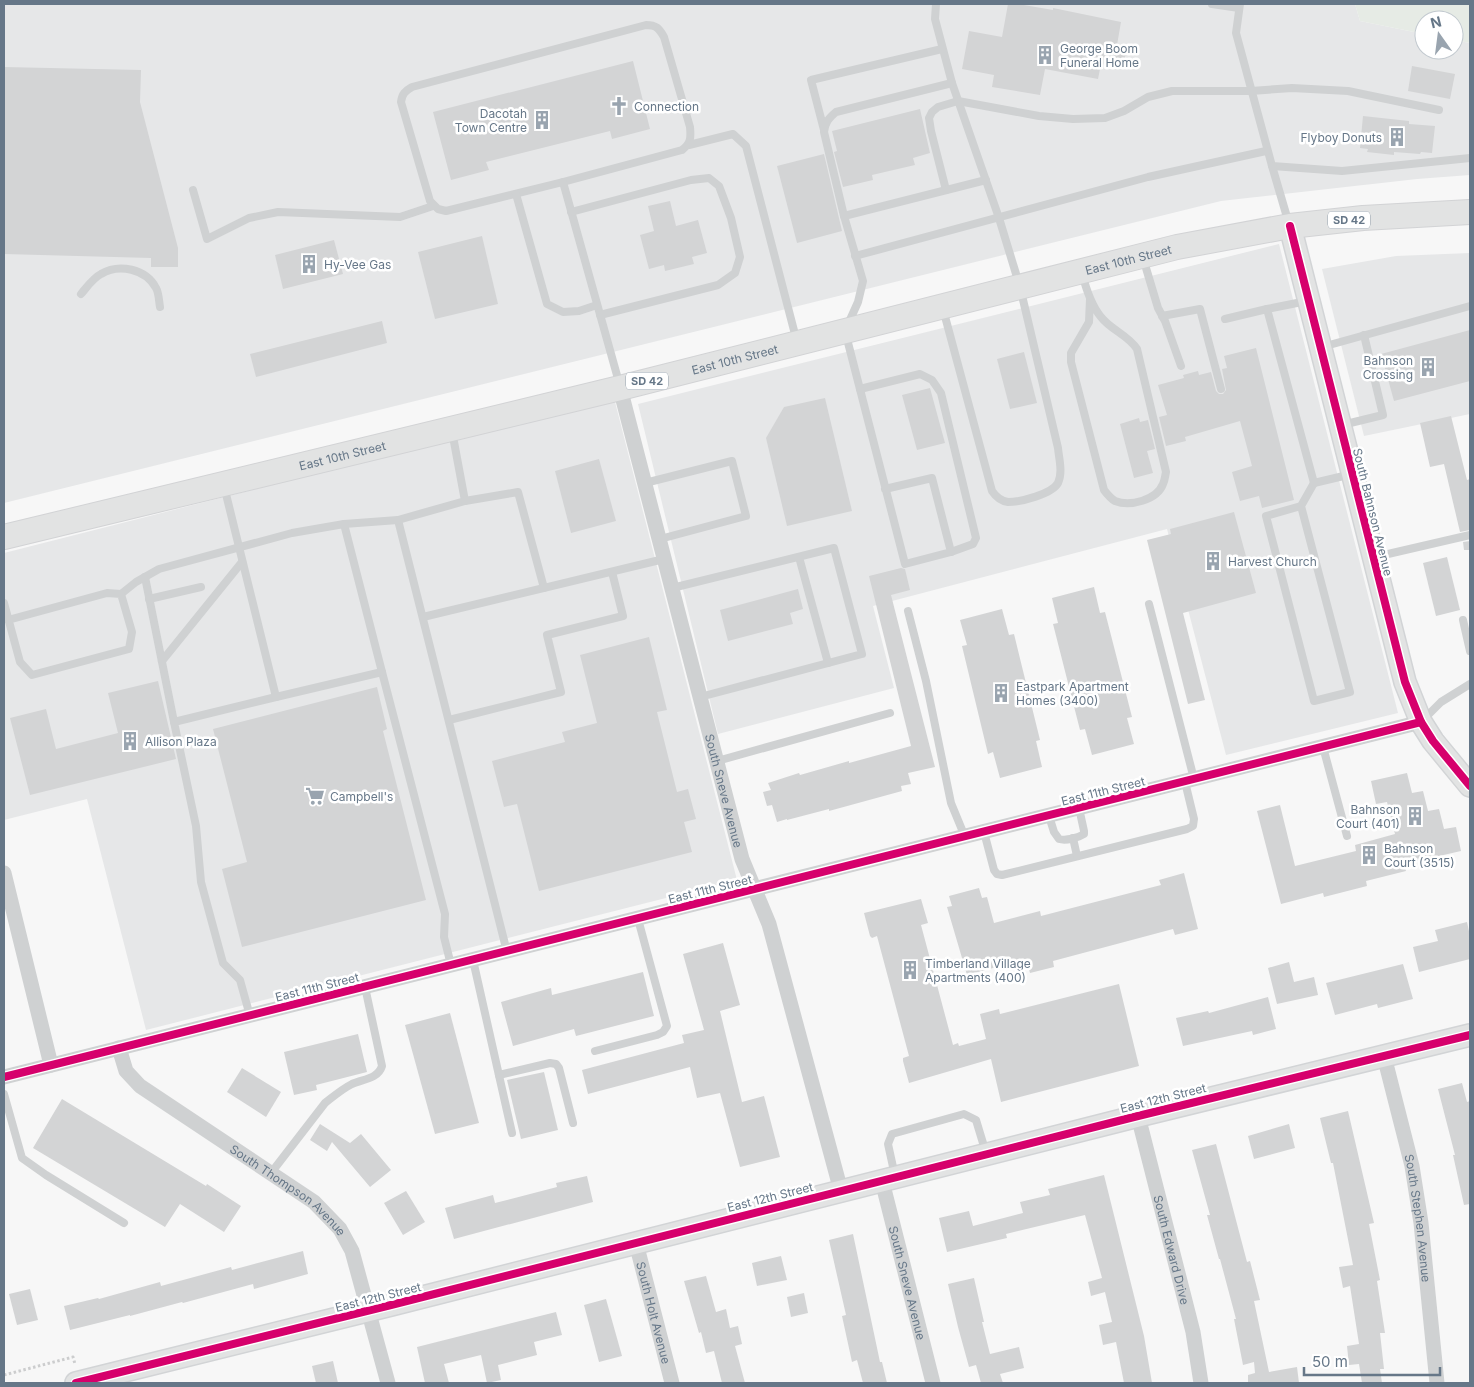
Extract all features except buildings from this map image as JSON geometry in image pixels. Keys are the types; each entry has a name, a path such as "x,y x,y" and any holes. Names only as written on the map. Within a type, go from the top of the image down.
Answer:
{"main road":[{"name":"East 10th Street","path":"4,537 620,388 1081,271 1223,237 1290,226 1362,218 1470,212"}],"street":[{"name":"South Bahnson Avenue","path":"1290,226 1400,666 1421,722 1470,786"},
{"name":"South Sneve Avenue","path":"620,388 742,858 769,924 841,1191"},
{"name":"East 11th Street","path":"4,1077 1421,722"},
{"path":"4,873 52,1066"},
{"name":"East 12th Street","path":"79,1383 105,1380 841,1191 1470,1035"},
{"name":"South Thompson Avenue","path":"119,1048 126,1071 140,1086 314,1202 340,1229 352,1251 388,1383"},
{"name":"South Stephen Avenue","path":"1384,1056 1412,1166 1421,1223 1436,1383"},
{"name":"South Edward Drive","path":"1138,1116 1193,1332 1201,1383"},
{"name":"South Sneve Avenue","path":"889,1180 933,1383"},
{"name":"South Holt Avenue","path":"636,1243 672,1383"}],"lane":[{"path":"936,4 935,19 942,49 999,218 1020,287 1058,448 1060,472 1058,484 1045,494 1008,502 995,496 990,486 942,307"},
{"path":"1212,4 1240,6 1236,33 1266,151 1290,226"},
{"path":"689,145 690,127 664,37 660,29 654,25 646,25 412,87 406,90 401,102 430,202 433,206 446,211 563,182 682,150 689,145 733,134 746,146 797,344"},
{"path":"860,389 920,374 932,380 941,393 976,538 973,544 951,552 904,564 845,331 863,285 862,272 854,256 811,80 942,49"},
{"path":"824,132 828,118 836,112 952,83"},
{"path":"946,190 931,131 930,118 932,112 938,107 958,101 1039,116 1073,119 1105,118 1124,111 1148,98 1172,91 1292,88 1348,91 1439,110"},
{"path":"854,256 1148,177 1266,151"},
{"path":"1272,166 1342,171 1470,158"},
{"path":"571,212 691,180 709,178 718,186 731,218 740,258 735,273 718,285 600,315"},
{"path":"844,216 986,180"},
{"path":"563,182 620,388"},
{"path":"193,190 208,238 249,218 278,212 400,216 433,206"},
{"path":"516,194 547,304 563,312 579,311 597,305"},
{"path":"1142,256 1158,308 1181,366"},
{"path":"81,294 99,275 110,270 128,269 144,274 157,289 160,307"},
{"path":"1081,271 1090,299 1102,318 1132,342 1137,349 1166,472 1163,485 1156,494 1147,500 1126,503 1116,501 1104,490 1071,362 1071,353 1089,322 1090,299"},
{"path":"1225,319 1309,301"},
{"path":"1320,348 1470,306"},
{"path":"1162,316 1200,309 1221,389"},
{"path":"1267,309 1314,483 1301,506 1350,692 1314,700 1266,516 1301,506"},
{"path":"1340,425 1384,415 1364,336"},
{"path":"451,429 464,501"},
{"path":"645,483 732,461 746,516 660,539"},
{"path":"1314,483 1352,474"},
{"path":"886,490 932,478 951,552"},
{"path":"223,484 276,697"},
{"path":"8,620 107,593 121,594 159,569 239,546 292,533 344,524 398,520 464,501 518,492 544,588"},
{"path":"398,520 507,952"},
{"path":"344,524 445,914 444,937 451,966"},
{"path":"1373,557 1470,535"},
{"path":"672,588 834,548 862,654 700,696"},
{"path":"799,557 828,664"},
{"path":"423,617 664,559"},
{"path":"162,661 242,562"},
{"path":"449,720 561,692 547,635 623,616 612,572"},
{"path":"145,577 196,826 201,882 223,963 240,980 250,1016"},
{"path":"149,599 200,587"},
{"path":"4,603 20,662 32,675 129,648 132,632 121,594"},
{"path":"984,832 994,870 1002,875 1188,829 1192,826 1194,820 1190,780 1149,604"},
{"path":"908,611 926,681 951,803 965,837"},
{"path":"1463,620 1470,651"},
{"path":"174,722 382,672"},
{"path":"1421,722 1440,702 1470,684"},
{"path":"716,761 890,714"},
{"path":"1322,747 1346,836"},
{"path":"1050,816 1054,832 1063,841 1084,834 1079,808"},
{"path":"1072,838 1077,856"},
{"path":"595,1051 657,1035 663,1032 667,1026 638,919"},
{"path":"473,960 512,1133"},
{"path":"271,1174 326,1103 352,1084 374,1076 380,1071 382,1066 365,987"},
{"path":"499,1075 550,1063 556,1064 559,1068 573,1123"},
{"path":"4,1094 22,1158 124,1223"},
{"path":"889,1180 888,1144 892,1134 964,1114 976,1120 987,1155"}],"path":[{"path":"4,1375 73,1357 79,1383"}],"shaded area":[{"path":"4,4 1355,4 1360,21 1414,32 1414,60 1464,60 1464,42 1470,43 1470,175 1417,179 1221,201 4,503"},
{"path":"1355,4 1470,4 1470,43 1464,42 1464,10 1414,10 1414,32 1360,21"},
{"path":"1279,244 1398,713 1226,755 1167,529 873,606 894,688 718,734 638,404"},
{"path":"1470,253 1470,414 1364,436 1322,269 1396,256"},
{"path":"614,398 737,880 146,1030 87,799 4,820 4,553"}],"cycle path":[{"path":"1290,226 1405,682 1421,722 1433,741 1470,786"},
{"path":"4,1077 1421,722"},
{"path":"76,1383 1138,1116 1470,1035"}],"place":[{"name":"George Boom Funeral Home","path":"1045,55"},
{"name":"Connection","path":"619,106"},
{"name":"Dacotah Town Centre","path":"542,120"},
{"name":"Flyboy Donuts","path":"1397,137"},
{"name":"Hy-Vee Gas","path":"309,264"},
{"name":"Bahnson Crossing","path":"1428,367"},
{"name":"Harvest Church","path":"1213,561"},
{"name":"Eastpark Apartment Homes (3400)","path":"1001,693"},
{"name":"Allison Plaza","path":"130,741"},
{"name":"Campbell's","path":"315,796"},
{"name":"Bahnson Court (401)","path":"1415,816"},
{"name":"Bahnson Court (3515)","path":"1369,855"},
{"name":"Timberland Village Apartments (400)","path":"910,970"}]}
